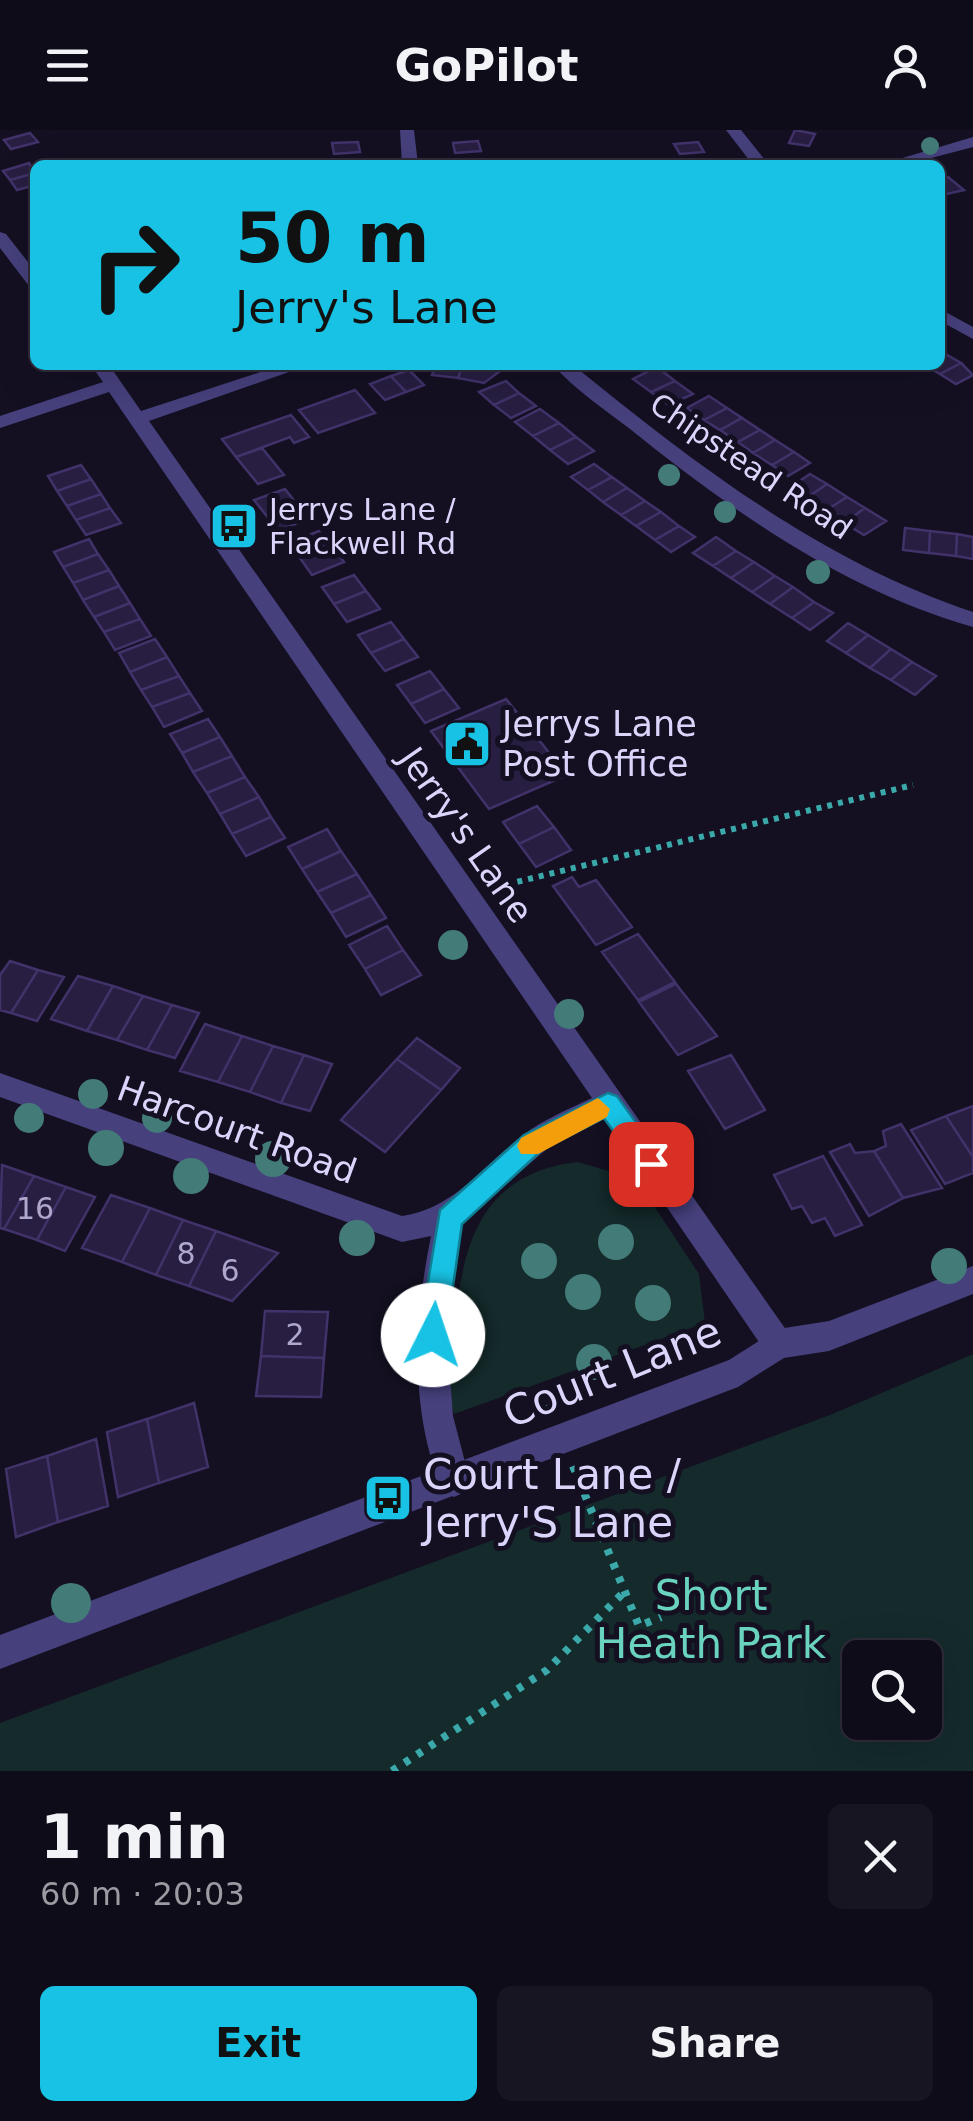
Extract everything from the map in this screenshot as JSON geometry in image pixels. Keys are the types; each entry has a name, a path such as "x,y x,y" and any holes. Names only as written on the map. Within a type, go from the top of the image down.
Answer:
{"street":[{"path":"406,130 409,160"},
{"path":"734,130 756,160"},
{"path":"906,160 973,142"},
{"path":"0,236 30,275"},
{"path":"945,317 973,334"},
{"name":"Jerry's Lane","path":"104,370 608,1104 778,1344"},
{"path":"140,418 285,370"},
{"name":"Chipstead Road","path":"568,370 627,418 796,538 921,606 973,620"},
{"path":"0,422 114,384"},
{"name":"Harcourt Road","path":"0,1085 402,1229 429,1228 450,1218 533,1142 608,1104"},
{"path":"450,1218 435,1297 431,1374 443,1452 454,1481"},
{"name":"Court Lane","path":"0,1652 738,1372 778,1344 829,1336 973,1280"}],"path":[{"path":"465,894 914,784"},
{"path":"544,1390 639,1626 661,1617"},
{"path":"392,1771 534,1685 604,1619 624,1591"}],"green space":[{"path":"578,1162 612,1172 644,1191 699,1274 705,1323 454,1414 450,1401 460,1285 469,1249 483,1217 505,1191 536,1172"},
{"name":"Short Heath Park","path":"973,1354 973,1771 0,1771 0,1723 830,1415"}],"building":[{"path":"795,130 815,134 809,146 789,143"},
{"path":"30,133 38,142 11,149 4,140"},
{"path":"478,141 481,151 455,153 453,143"},
{"path":"358,142 360,152 334,154 332,143"},
{"path":"698,142 704,152 680,154 674,144"},
{"path":"30,165 30,174 10,180 3,171"},
{"path":"30,174 30,186 17,190 10,180"},
{"path":"948,177 964,190 947,194"},
{"path":"945,354 961,363 940,374 933,370 945,370"},
{"path":"961,363 973,375 956,384 940,374"},
{"path":"409,370 424,385 406,392 391,376"},
{"path":"434,370 461,370 458,378 432,375"},
{"path":"461,370 501,370 484,383 458,378"},
{"path":"651,370 661,370 675,381 651,392 633,379"},
{"path":"391,376 406,392 385,400 370,384"},
{"path":"506,381 519,393 494,405 479,392"},
{"path":"675,381 693,394 669,405 651,392"},
{"path":"355,390 375,413 318,433 299,410"},
{"path":"519,393 536,406 511,418 494,405"},
{"path":"709,396 727,408 704,420 687,408"},
{"path":"727,408 742,418 720,430 704,420"},
{"path":"540,409 559,423 533,436 515,422"},
{"path":"291,415 309,437 294,443 290,437 236,457 222,439"},
{"path":"742,418 760,430 738,442 720,430"},
{"path":"559,423 576,437 550,450 533,436"},
{"path":"760,430 775,440 753,453 738,442"},
{"path":"576,437 594,451 568,464 550,450"},
{"path":"775,440 794,452 772,465 753,453"},
{"path":"262,448 284,475 258,484 236,457"},
{"path":"794,452 810,463 788,476 772,465"},
{"path":"594,464 612,477 588,490 571,477"},
{"path":"81,465 91,479 57,491 48,476"},
{"path":"810,474 827,484 805,499 789,488"},
{"path":"612,477 627,488 603,502 588,490"},
{"path":"91,479 101,494 67,506 57,491"},
{"path":"827,484 847,497 825,511 805,499"},
{"path":"627,488 645,501 621,515 603,502"},
{"path":"285,489 296,503 266,515 254,500"},
{"path":"101,494 110,508 76,520 67,506"},
{"path":"847,497 865,508 844,523 825,511"},
{"path":"645,501 661,512 636,526 621,515"},
{"path":"296,503 309,519 277,531 266,515"},
{"path":"110,508 121,523 86,535 76,520"},
{"path":"865,508 886,521 864,535 844,523"},
{"path":"661,512 679,526 655,540 636,526"},
{"path":"679,526 695,537 671,552 655,540"},
{"path":"905,528 930,531 929,553 903,550"},
{"path":"319,531 332,546 300,558 288,543"},
{"path":"930,531 957,534 956,556 929,553"},
{"path":"957,534 973,537 973,559 956,556"},
{"path":"716,537 736,551 713,566 693,553"},
{"path":"89,539 98,554 63,567 54,552"},
{"path":"332,546 344,562 312,575 300,558"},
{"path":"736,551 754,562 731,578 713,566"},
{"path":"98,554 109,570 73,583 63,567"},
{"path":"754,562 775,576 752,592 731,578"},
{"path":"109,570 119,586 83,600 73,583"},
{"path":"354,575 366,591 334,604 322,587"},
{"path":"775,576 793,587 770,604 752,592"},
{"path":"119,586 130,603 94,617 83,600"},
{"path":"793,587 814,602 792,618 770,604"},
{"path":"366,591 380,609 347,622 334,604"},
{"path":"814,602 833,613 810,630 792,618"},
{"path":"130,603 140,619 104,632 94,617"},
{"path":"140,619 151,636 115,650 104,632"},
{"path":"391,622 404,639 371,653 358,635"},
{"path":"848,623 868,635 846,653 827,641"},
{"path":"868,635 891,649 870,668 846,653"},
{"path":"155,639 167,657 130,672 119,653"},
{"path":"404,639 418,657 385,671 371,653"},
{"path":"891,649 912,662 891,680 870,668"},
{"path":"167,657 179,676 141,690 130,672"},
{"path":"912,662 936,676 915,695 891,680"},
{"path":"430,671 444,689 411,704 397,685"},
{"path":"179,676 190,693 152,707 141,690"},
{"path":"444,689 459,708 425,723 411,704"},
{"path":"190,693 202,711 164,727 152,707"},
{"path":"506,699 567,775 489,809 431,731"},
{"path":"208,719 220,737 182,753 170,734"},
{"path":"220,737 232,756 193,772 182,753"},
{"path":"232,756 245,777 207,793 193,772"},
{"path":"245,777 259,797 220,814 207,793"},
{"path":"259,797 271,817 232,834 220,814"},
{"path":"537,806 554,827 519,844 503,822"},
{"path":"271,817 285,838 246,856 232,834"},
{"path":"554,827 571,850 536,867 519,844"},
{"path":"327,829 341,851 302,869 288,847"},
{"path":"341,851 357,874 317,892 302,869"},
{"path":"357,874 371,895 331,913 317,892"},
{"path":"572,877 579,887 596,880 632,927 596,945 553,886"},
{"path":"371,895 386,918 346,937 331,913"},
{"path":"387,926 403,950 365,969 349,945"},
{"path":"638,934 675,982 638,1000 602,952"},
{"path":"403,950 421,975 381,995 365,969"},
{"path":"10,961 38,970 11,1013 0,1010 0,975"},
{"path":"38,970 64,977 37,1021 11,1013"},
{"path":"78,976 113,986 87,1031 51,1019"},
{"path":"676,984 717,1036 678,1055 639,1002"},
{"path":"113,986 143,996 117,1040 87,1031"},
{"path":"143,996 172,1005 147,1050 117,1040"},
{"path":"172,1005 199,1013 175,1058 147,1050"},
{"path":"205,1024 242,1036 218,1082 180,1071"},
{"path":"242,1036 273,1046 250,1092 218,1082"},
{"path":"417,1038 460,1068 441,1090 397,1059"},
{"path":"273,1046 304,1055 281,1103 250,1092"},
{"path":"304,1055 332,1064 310,1111 281,1103"},
{"path":"731,1055 765,1110 725,1129 688,1071"},
{"path":"397,1059 441,1090 385,1152 341,1120"},
{"path":"973,1106 973,1157 946,1116"},
{"path":"946,1116 973,1157 973,1173 945,1184 911,1130"},
{"path":"901,1124 942,1188 903,1198 874,1151 886,1146 883,1131"},
{"path":"850,1144 855,1153 874,1151 903,1198 869,1216 830,1152"},
{"path":"823,1156 862,1225 835,1236 825,1218 812,1223 802,1206 792,1209 774,1175"},
{"path":"2,1165 34,1176 4,1229 0,1228"},
{"path":"34,1176 66,1187 37,1240 4,1229"},
{"path":"66,1187 95,1197 65,1251 37,1240"},
{"path":"111,1195 150,1208 122,1262 82,1248"},
{"path":"150,1208 183,1220 156,1275 122,1262"},
{"path":"183,1220 216,1231 189,1286 156,1275"},
{"path":"216,1231 278,1253 232,1301 189,1286"},
{"path":"265,1311 328,1312 324,1358 261,1356"},
{"path":"261,1356 324,1358 321,1397 256,1396"},
{"path":"194,1403 208,1467 159,1483 147,1419"},
{"path":"147,1419 159,1483 118,1497 107,1432"},
{"path":"96,1439 108,1506 58,1522 47,1456"},
{"path":"47,1456 58,1522 16,1537 6,1469"}],"slow traffic":[{"path":"530,1146 598,1109"}],"place":[{"name":"Jerrys Lane / Flackwell Rd","path":"234,526"},
{"name":"Jerrys Lane Post Office","path":"467,744"},
{"name":"Court Lane / Jerry'S Lane","path":"388,1498"}],"route":[{"path":"433,1335 435,1297 450,1218 533,1142 608,1104 651,1164"}]}
